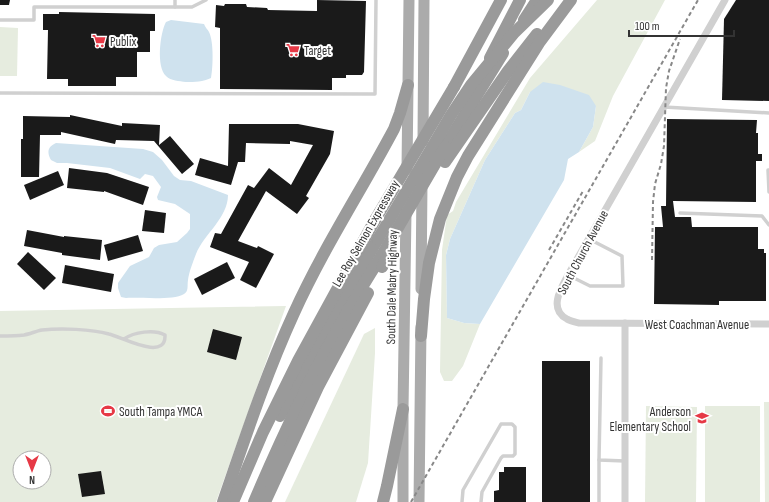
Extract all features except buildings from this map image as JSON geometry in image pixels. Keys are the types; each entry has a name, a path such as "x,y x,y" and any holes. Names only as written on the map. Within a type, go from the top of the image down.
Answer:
{"highway":[{"path":"233,502 263,432 298,361 376,220 454,87 501,0"},
{"path":"445,147 520,0"},
{"path":"254,502 285,433 341,323 445,147 537,0"},
{"name":"Lee Roy Selmon Expressway","path":"238,502 290,397 339,305 451,115 471,85 514,33 548,0"},
{"path":"421,336 424,293 429,263 444,208 462,166 538,43 570,0"},
{"path":"265,502 289,447 318,387 382,267 445,162 508,71 540,29 570,0"},
{"path":"223,502 273,361 294,313 333,237 394,129 408,85"},
{"path":"383,502 403,409"}],"main road":[{"path":"419,502 424,0"},
{"name":"South Dale Mabry Highway","path":"403,502 408,85 407,2"}],"street":[{"name":"South Church Avenue","path":"625,324 579,323 566,319 560,314 557,305 558,294 588,239 726,0"},
{"name":"West Coachman Avenue","path":"625,324 769,324"},
{"path":"625,324 625,502"}],"lane":[{"path":"175,0 175,7"},
{"path":"0,20 34,20 34,7 192,7 206,0"},
{"path":"0,93 375,94 376,0"},
{"path":"664,107 769,114"},
{"path":"769,170 769,192"},
{"path":"680,213 762,216 769,226"},
{"path":"568,275 590,286 623,286 622,256 588,239"},
{"path":"0,336 25,335 50,330 95,331 110,334 124,339 152,348 162,345 165,341 165,335 161,332 138,333 131,334 124,339"},
{"path":"599,502 601,358"},
{"path":"462,502 463,490 501,424 512,424 515,430 515,454 513,456 503,456 501,458 482,492 481,502"},
{"path":"599,460 625,461"}],"shaded area":[{"path":"597,0 665,0 613,96 595,141 579,152 593,127 596,106 530,92 521,110 515,113 485,160 450,239 446,255 447,318 464,323 480,324 463,366 452,381 444,381 440,372 442,250 447,215 453,211 456,202 530,78"},
{"path":"0,27 18,28 17,76 0,76"},
{"name":"South Tampa YMCA","path":"286,306 216,502 0,502 0,311"},
{"path":"375,328 375,353 368,463 356,502 285,502 364,334"},
{"path":"764,402 769,402 769,502 765,502"},
{"path":"646,406 697,407 696,502 645,502"},
{"path":"705,406 760,406 760,502 705,502"}],"water":[{"path":"171,20 204,24 211,36 212,42 213,62 211,78 196,82 178,81 168,78 163,72 160,58 162,34 166,22"},
{"path":"543,82 560,85 589,95 596,106 593,127 579,152 568,159 564,180 480,324 464,323 447,318 446,255 450,239 485,160 515,113 521,110 530,92"},
{"path":"56,143 143,149 153,152 162,160 174,176 180,180 191,181 228,195 227,203 220,219 204,240 196,254 189,274 186,293 172,297 126,298 121,297 118,283 130,266 149,257 154,248 159,245 177,242 187,233 190,229 190,214 175,204 158,200 157,197 161,187 153,176 145,174 140,179 110,168 57,163 51,160 49,148"}],"railway":[{"path":"411,502 698,0"},
{"path":"652,260 653,202 655,184 661,164 664,146 666,88 669,71 680,39"},
{"path":"549,250 583,191"}],"place":[{"name":"Publix","path":"99,41"},
{"name":"Target","path":"293,50"},
{"name":"South Tampa YMCA","path":"108,411"},
{"name":"Anderson Elementary School","path":"702,418"}]}
